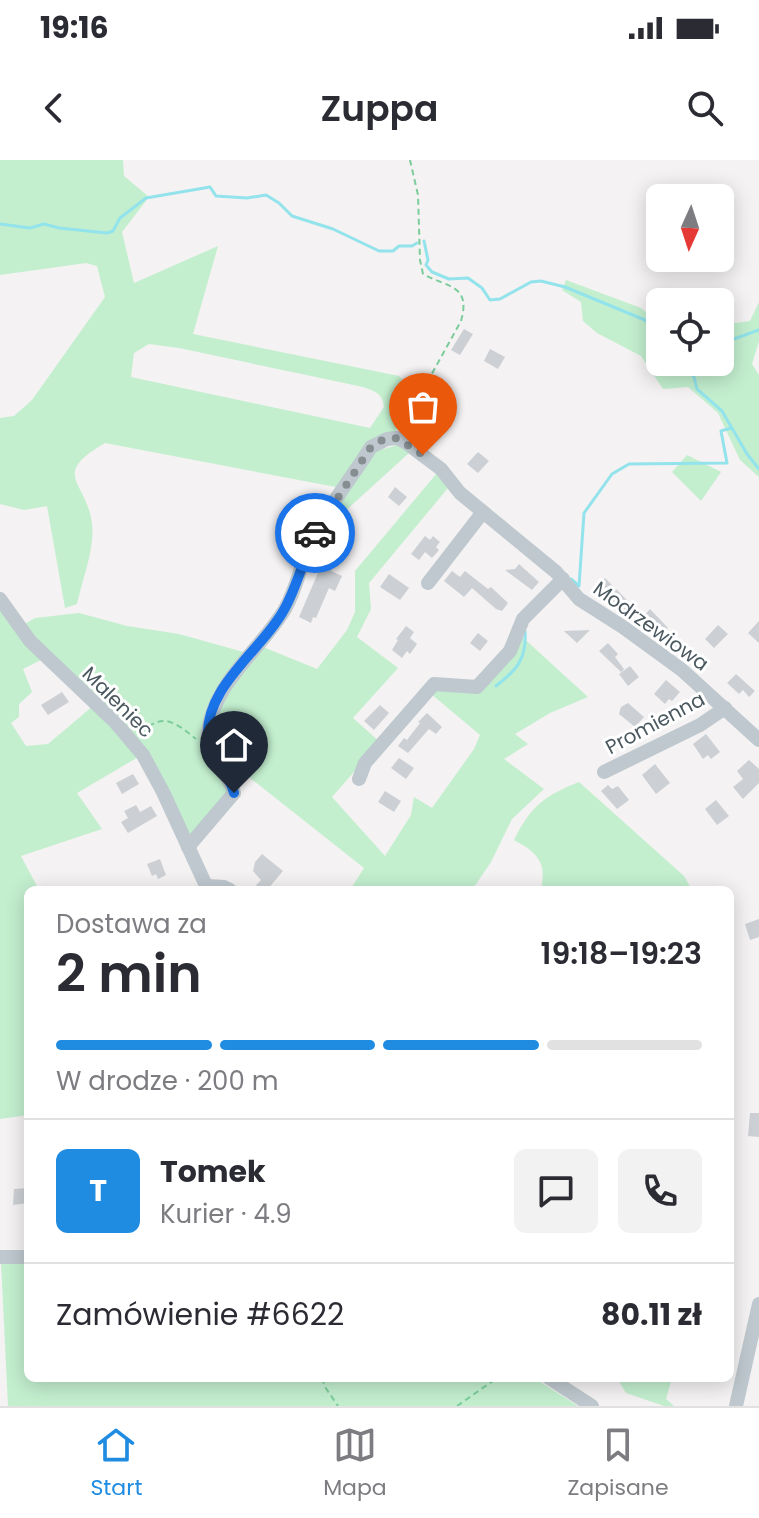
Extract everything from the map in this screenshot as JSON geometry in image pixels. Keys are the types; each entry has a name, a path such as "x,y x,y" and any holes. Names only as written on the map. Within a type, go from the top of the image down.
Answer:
{"street":[{"name":"Modrzewiowa","path":"397,438 441,469 460,493 563,579 579,599 682,670 759,740"},
{"path":"188,847 234,793 231,781 210,758 208,735 215,706 228,681 286,608 314,535 371,447 379,441 397,438"},
{"path":"428,583 483,512"},
{"path":"359,779 365,763 434,684 477,687 486,679 510,651 523,619 563,579"},
{"name":"Maleniec","path":"0,599 30,641 115,722 143,755 207,886"},
{"name":"Promienna","path":"604,772 700,725 725,708"},
{"path":"0,1257 24,1257"},
{"path":"736,1406 759,1304"},
{"path":"555,1382 592,1406"}],"path":[{"path":"397,438 461,321 465,307 464,297 458,290 423,274 418,195 410,160"},
{"path":"133,743 152,723 165,720 178,725 209,748"},
{"path":"323,1382 338,1406"},
{"path":"457,1406 491,1382"}],"green space":[{"path":"0,160 123,160 124,176 149,197 122,232 134,283 218,246 193,334 399,376 415,393 394,434 385,435 341,488 105,443 88,454 75,472 89,509 92,534 77,604 65,608 47,506 24,510 0,504 0,418 14,416 32,400 105,297 97,266 86,263 0,275","holes":["149,344 363,387 378,394 384,407 370,428 131,377 134,353"]},
{"path":"566,280 646,312 646,364 641,356 597,333 583,321 581,302 562,290"},
{"path":"759,302 759,341 752,364 759,375 759,477 740,460 718,413 688,387 663,389 654,376 734,376 734,323 750,321"},
{"path":"398,445 409,453 332,523 329,519 376,451"},
{"path":"687,455 721,472 701,501 672,472"},
{"path":"437,473 448,488 369,583 371,609 357,637 398,668 353,718 380,742 332,797 385,856 411,815 414,797 432,808 474,749 480,735 430,693 443,685 471,692 519,634 588,697 550,713 515,734 528,744 504,759 544,789 512,819 491,862 475,886 353,886 364,868 245,774 236,784 221,764 214,746 213,729 217,712 263,647 317,669 347,630 355,612 355,571"},
{"path":"0,604 41,660 23,669 32,692 19,704 19,717 11,723 26,746 48,744 93,706 140,756 77,793 102,829 21,856 37,886 24,886 24,1116 0,1119"},
{"path":"79,613 127,626 179,634 247,653 204,736 229,793 189,840 165,787 23,625 35,618"},
{"path":"579,782 684,876 690,886 542,886 543,872 539,859 514,840 533,810 556,792"},
{"path":"1,1262 24,1262 24,1382 540,1382 578,1406 8,1406"},
{"path":"619,1382 671,1382 666,1399 674,1406 664,1406 626,1393"}],"building":[{"path":"464,329 473,334 460,355 451,350"},
{"path":"490,349 505,357 498,369 484,361"},
{"path":"434,420 444,428 437,438 427,430"},
{"path":"478,452 489,461 478,473 467,464"},
{"path":"395,487 407,497 399,506 388,497"},
{"path":"342,534 354,543 347,552 335,543"},
{"path":"425,536 430,540 433,536 440,542 436,547 439,550 432,558 425,552 419,560 411,554"},
{"path":"519,564 539,582 532,590 505,570 515,569"},
{"path":"321,566 342,576 335,591 329,588 311,623 299,617"},
{"path":"452,571 460,577 465,571 488,589 491,587 508,603 502,611 496,609 472,588 464,597 444,581"},
{"path":"389,574 409,588 400,600 380,587"},
{"path":"605,578 635,608 628,615 626,612 623,615 602,594 605,591 598,584"},
{"path":"650,609 668,628 658,637 641,619"},
{"path":"759,621 759,643 748,633"},
{"path":"718,625 728,634 714,648 705,639"},
{"path":"406,626 414,632 410,638 417,644 410,654 407,651 402,658 392,650"},
{"path":"590,630 577,643 564,631"},
{"path":"478,633 488,641 480,651 470,643"},
{"path":"679,638 686,645 678,655 670,649"},
{"path":"608,643 618,654 615,657 624,669 621,672 599,651"},
{"path":"630,666 639,677 628,686 619,674"},
{"path":"736,674 755,691 749,697 743,690 739,694 727,683"},
{"path":"666,680 680,692 665,704 654,694"},
{"path":"62,692 69,702 48,715 41,705"},
{"path":"628,703 644,717 635,727 619,714 621,707"},
{"path":"380,705 389,713 374,730 364,721"},
{"path":"427,713 442,727 436,734 429,729 408,753 398,746 404,738 407,740"},
{"path":"706,734 720,752 711,759 708,755 703,759 693,744"},
{"path":"399,758 414,768 406,779 391,768"},
{"path":"749,760 759,769 759,783 743,799 733,787 743,779 737,771"},
{"path":"655,764 670,783 656,794 642,775"},
{"path":"133,774 139,784 122,794 116,783"},
{"path":"608,785 612,789 618,786 629,800 617,809 601,791"},
{"path":"385,791 401,801 394,812 378,802"},
{"path":"716,800 729,816 717,825 705,809"},
{"path":"136,805 140,812 151,806 157,816 128,833 121,822 128,818 124,811"},
{"path":"262,854 283,871 270,886 257,886 261,880 253,871 255,862"},
{"path":"160,859 166,875 158,879 156,874 152,876 147,864"},
{"path":"759,919 759,937 750,940 745,924"},
{"path":"750,1113 759,1113 759,1137 748,1136"},
{"path":"24,1188 24,1204 13,1205 14,1189"}],"waterway":[{"path":"0,224 30,228 44,224 107,233 113,231 120,218 146,198 210,187 216,196 247,198 266,195 292,216 333,229 379,251 393,251 399,246 417,243"},
{"path":"424,241 428,260 426,265 432,272 449,279 468,278 482,288 490,300 500,299 531,282 541,281 565,287 646,321"},
{"path":"734,339 759,330"},
{"path":"693,376 697,389 722,411 759,469"},
{"path":"571,579 579,586 584,513 612,474 629,464 727,463 721,431 731,428"},
{"path":"496,686 519,663 525,631"}],"way so far":[{"path":"315,533 371,447 379,441 397,438 423,455"}],"route":[{"path":"234,793 231,781 210,758 208,735 215,706 228,681 286,608 315,533"}]}
